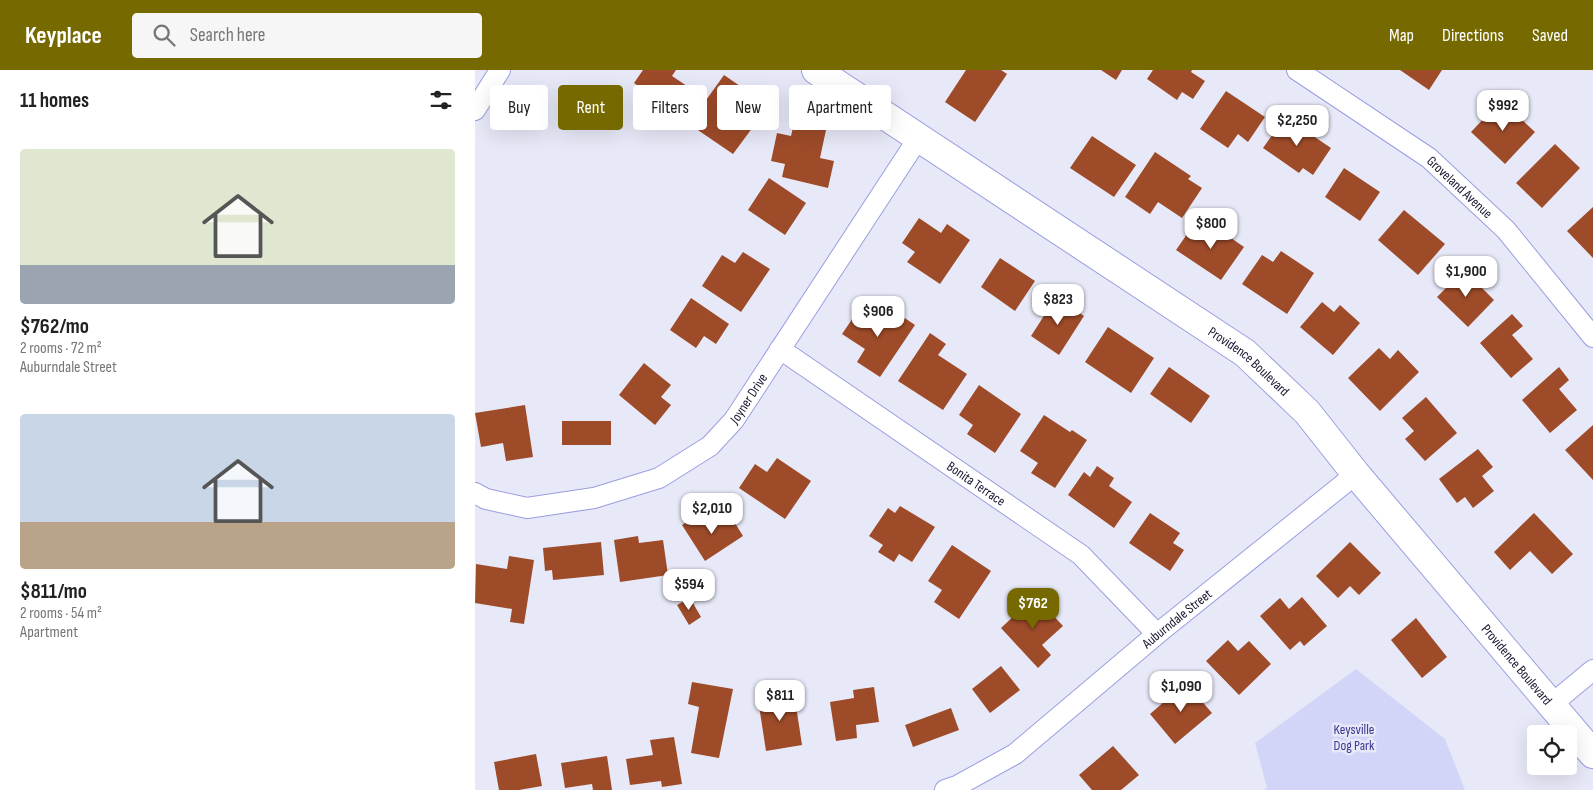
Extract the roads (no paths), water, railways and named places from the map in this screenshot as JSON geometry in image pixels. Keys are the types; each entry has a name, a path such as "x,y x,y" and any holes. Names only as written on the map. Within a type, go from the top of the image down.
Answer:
{"main road":[{"name":"Providence Boulevard","path":"816,70 1245,353 1307,412 1593,754"}],"street":[{"path":"475,110 501,70"},
{"name":"Groveland Avenue","path":"1297,70 1429,158 1506,230 1593,337"},
{"name":"Joyner Drive","path":"475,493 487,499 527,508 594,498 659,478 710,446 734,420 919,137"},
{"name":"Bonita Terrace","path":"780,349 1081,555 1157,634"},
{"name":"Auburndale Street","path":"945,790 957,786 1015,754 1157,634 1357,474"},
{"path":"1552,704 1593,670"}],"park label":[{"name":"Keysville Dog Park","path":"1354,738"}]}
